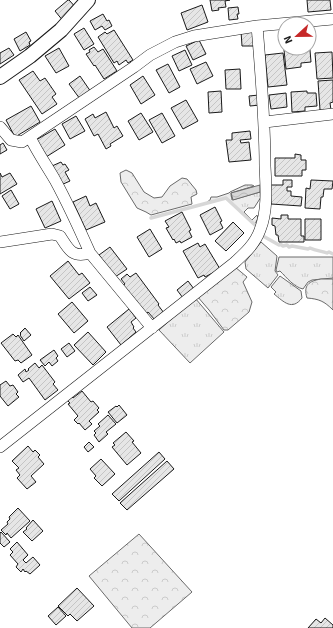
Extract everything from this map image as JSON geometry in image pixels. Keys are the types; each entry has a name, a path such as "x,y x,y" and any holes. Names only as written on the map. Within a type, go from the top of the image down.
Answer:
{"street":[{"path":"0,77 30,56 61,30 88,0"},
{"path":"0,127 11,140 22,142 150,55 175,42 194,36 257,26 333,20"},
{"path":"0,447 234,263 250,248 258,236 265,209 265,122 257,26"},
{"path":"265,122 333,114"},
{"path":"30,137 70,209 90,253 152,328"},
{"path":"0,242 52,234 60,236 67,248 75,254 82,255 90,253"}],"green space":[{"path":"126,170 132,173 144,192 154,198 162,197 170,186 182,178 187,179 196,190 197,194 191,197 192,204 151,215 137,208 121,182 120,173"},
{"path":"245,185 254,186 231,193 232,200 260,192 261,197 254,208 248,208 244,212 252,220 257,215 258,218 255,224 227,198 207,202 211,197 217,197 229,193"},
{"path":"261,242 277,256 275,271 278,275 268,288 246,269 245,262"},
{"path":"279,257 333,257 333,278 312,280 308,282 303,289 300,288 291,282 280,271 277,272 276,270"},
{"path":"235,267 247,277 243,282 252,302 249,312 228,330 224,330 197,296"},
{"path":"280,276 301,291 302,298 295,304 288,304 274,294 276,292 271,287"},
{"path":"321,279 333,279 333,310 321,301 307,298 306,290 308,284"},
{"path":"195,298 224,332 190,363 159,330"},
{"path":"139,534 192,592 150,628 132,628 89,576"}],"water":[{"path":"260,185 260,192 233,200 231,193"}],"building":[{"path":"68,0 78,10 64,22 55,11"},
{"path":"210,0 230,0 225,1 226,7 218,8 219,10 212,11"},
{"path":"307,0 330,0 331,10 308,12"},
{"path":"202,5 208,22 187,30 181,13"},
{"path":"238,7 238,19 229,20 228,8"},
{"path":"103,14 112,26 105,30 102,26 95,30 90,21"},
{"path":"84,28 94,44 84,50 74,34"},
{"path":"114,30 133,60 128,63 126,60 119,65 117,61 114,63 98,37 105,32 107,34"},
{"path":"241,31 253,31 254,46 242,46"},
{"path":"26,32 31,41 29,42 30,45 20,51 14,39"},
{"path":"199,40 206,54 193,60 186,46"},
{"path":"94,47 98,52 103,49 117,71 104,79 86,54"},
{"path":"9,48 14,55 0,64 0,53"},
{"path":"59,48 69,66 56,73 45,56"},
{"path":"185,50 192,65 179,71 172,56"},
{"path":"332,52 333,78 317,79 315,56 317,56 317,53"},
{"path":"277,54 277,56 283,56 287,85 268,87 265,55"},
{"path":"285,56 310,56 311,62 301,63 301,67 286,69"},
{"path":"206,62 213,76 197,84 190,69"},
{"path":"168,64 180,87 169,93 156,70"},
{"path":"240,69 241,89 226,89 225,70"},
{"path":"33,71 40,81 45,78 56,94 52,97 57,104 42,114 19,80"},
{"path":"80,76 91,92 80,99 69,84"},
{"path":"143,76 155,95 141,104 130,85"},
{"path":"333,80 333,102 330,103 331,110 320,110 318,81"},
{"path":"221,91 222,112 209,113 208,92"},
{"path":"307,91 307,93 316,93 317,106 305,107 305,111 292,112 291,92"},
{"path":"286,93 287,107 271,109 269,95"},
{"path":"259,95 260,105 250,106 249,96"},
{"path":"186,100 198,121 183,129 171,108"},
{"path":"31,106 40,122 15,137 6,120"},
{"path":"106,112 114,128 117,126 123,136 110,144 111,146 106,149 98,134 94,136 85,119 93,114 95,118"},
{"path":"141,113 153,132 139,140 128,121"},
{"path":"162,113 175,136 162,143 149,120"},
{"path":"76,116 85,131 70,139 62,124"},
{"path":"55,129 65,145 46,157 36,140"},
{"path":"250,131 251,139 240,140 241,143 249,142 251,160 229,162 226,140 232,140 232,133"},
{"path":"3,143 7,150 0,154 0,145"},
{"path":"295,154 301,155 301,160 306,160 306,170 302,170 302,176 275,176 275,158 295,158"},
{"path":"61,162 63,165 65,164 69,170 65,172 70,181 61,185 52,166"},
{"path":"0,173 2,177 10,173 17,184 0,194"},
{"path":"283,180 292,180 292,187 287,187 287,191 291,191 291,196 302,197 301,206 271,204 271,185 283,185"},
{"path":"311,180 333,181 332,189 324,189 323,197 321,197 320,209 305,208 306,188 310,189"},
{"path":"11,190 19,204 10,209 2,196"},
{"path":"86,196 90,206 96,203 105,222 86,230 73,202"},
{"path":"52,201 61,221 45,228 36,209"},
{"path":"215,207 222,221 220,222 223,228 210,235 200,215"},
{"path":"182,212 191,230 189,231 192,237 181,243 180,241 176,243 166,228 169,227 165,221"},
{"path":"281,215 288,215 288,219 301,219 301,236 304,236 304,242 279,242 278,235 276,235 275,226 272,225 272,218 281,219"},
{"path":"305,219 321,219 321,240 305,240"},
{"path":"233,222 244,233 226,251 215,241"},
{"path":"150,229 162,249 149,257 137,237"},
{"path":"198,243 200,247 205,244 220,269 205,277 204,275 198,278 183,251"},
{"path":"110,247 127,269 115,277 99,255"},
{"path":"68,261 79,275 82,273 90,283 69,299 50,276"},
{"path":"136,273 164,313 155,320 148,312 144,315 122,286 125,284 121,279 127,274 130,277"},
{"path":"188,281 194,289 183,298 177,290"},
{"path":"90,287 97,295 88,301 82,293"},
{"path":"72,302 88,321 74,333 58,314"},
{"path":"129,309 136,318 131,322 136,332 121,345 107,327"},
{"path":"25,328 31,335 24,341 20,333"},
{"path":"88,332 106,352 93,365 74,345"},
{"path":"13,334 16,337 18,335 32,355 21,363 18,360 15,361 1,343"},
{"path":"69,343 75,351 67,357 61,349"},
{"path":"54,350 58,356 56,358 58,361 52,366 49,362 45,366 40,360"},
{"path":"35,363 39,368 42,365 55,382 53,384 58,390 45,400 29,378 23,382 18,375 25,369 26,372 29,370 28,369"},
{"path":"6,381 10,386 13,385 18,392 16,394 19,397 8,406 0,396 0,385"},
{"path":"82,391 91,402 93,401 99,408 97,410 99,412 89,421 92,424 85,430 74,420 78,416 68,404 70,403 67,400 71,396 73,398"},
{"path":"119,405 127,415 117,423 108,412"},
{"path":"108,415 116,424 106,432 108,434 99,442 94,435 96,433 94,431 100,426 98,424"},
{"path":"126,432 134,441 132,442 141,453 127,465 112,447 115,445 113,443"},
{"path":"89,442 94,447 88,452 84,447"},
{"path":"28,446 33,452 35,450 40,455 38,457 44,464 31,476 36,482 27,489 17,478 20,475 16,470 19,468 12,461"},
{"path":"159,452 165,459 119,501 112,494"},
{"path":"101,459 115,474 102,486 94,478 96,476 90,469"},
{"path":"167,461 174,469 127,510 120,503"},
{"path":"18,508 30,521 11,538 7,533 6,535 1,530 8,524 7,522 10,519 9,517"},
{"path":"33,520 43,531 32,541 23,532"},
{"path":"1,532 10,542 4,547 0,543"},
{"path":"17,542 28,555 23,560 26,563 33,557 40,565 30,574 26,571 25,572 23,569 21,572 16,567 18,564 10,555 13,552 10,549"},
{"path":"77,588 94,606 77,621 70,614 68,616 58,606"},
{"path":"58,607 66,616 56,625 48,616"},
{"path":"325,618 333,625 333,628 308,628 316,619 321,623"}],"waterway":[{"path":"151,218 226,198 255,225"},
{"path":"263,236 279,245 310,248 333,254"}]}
